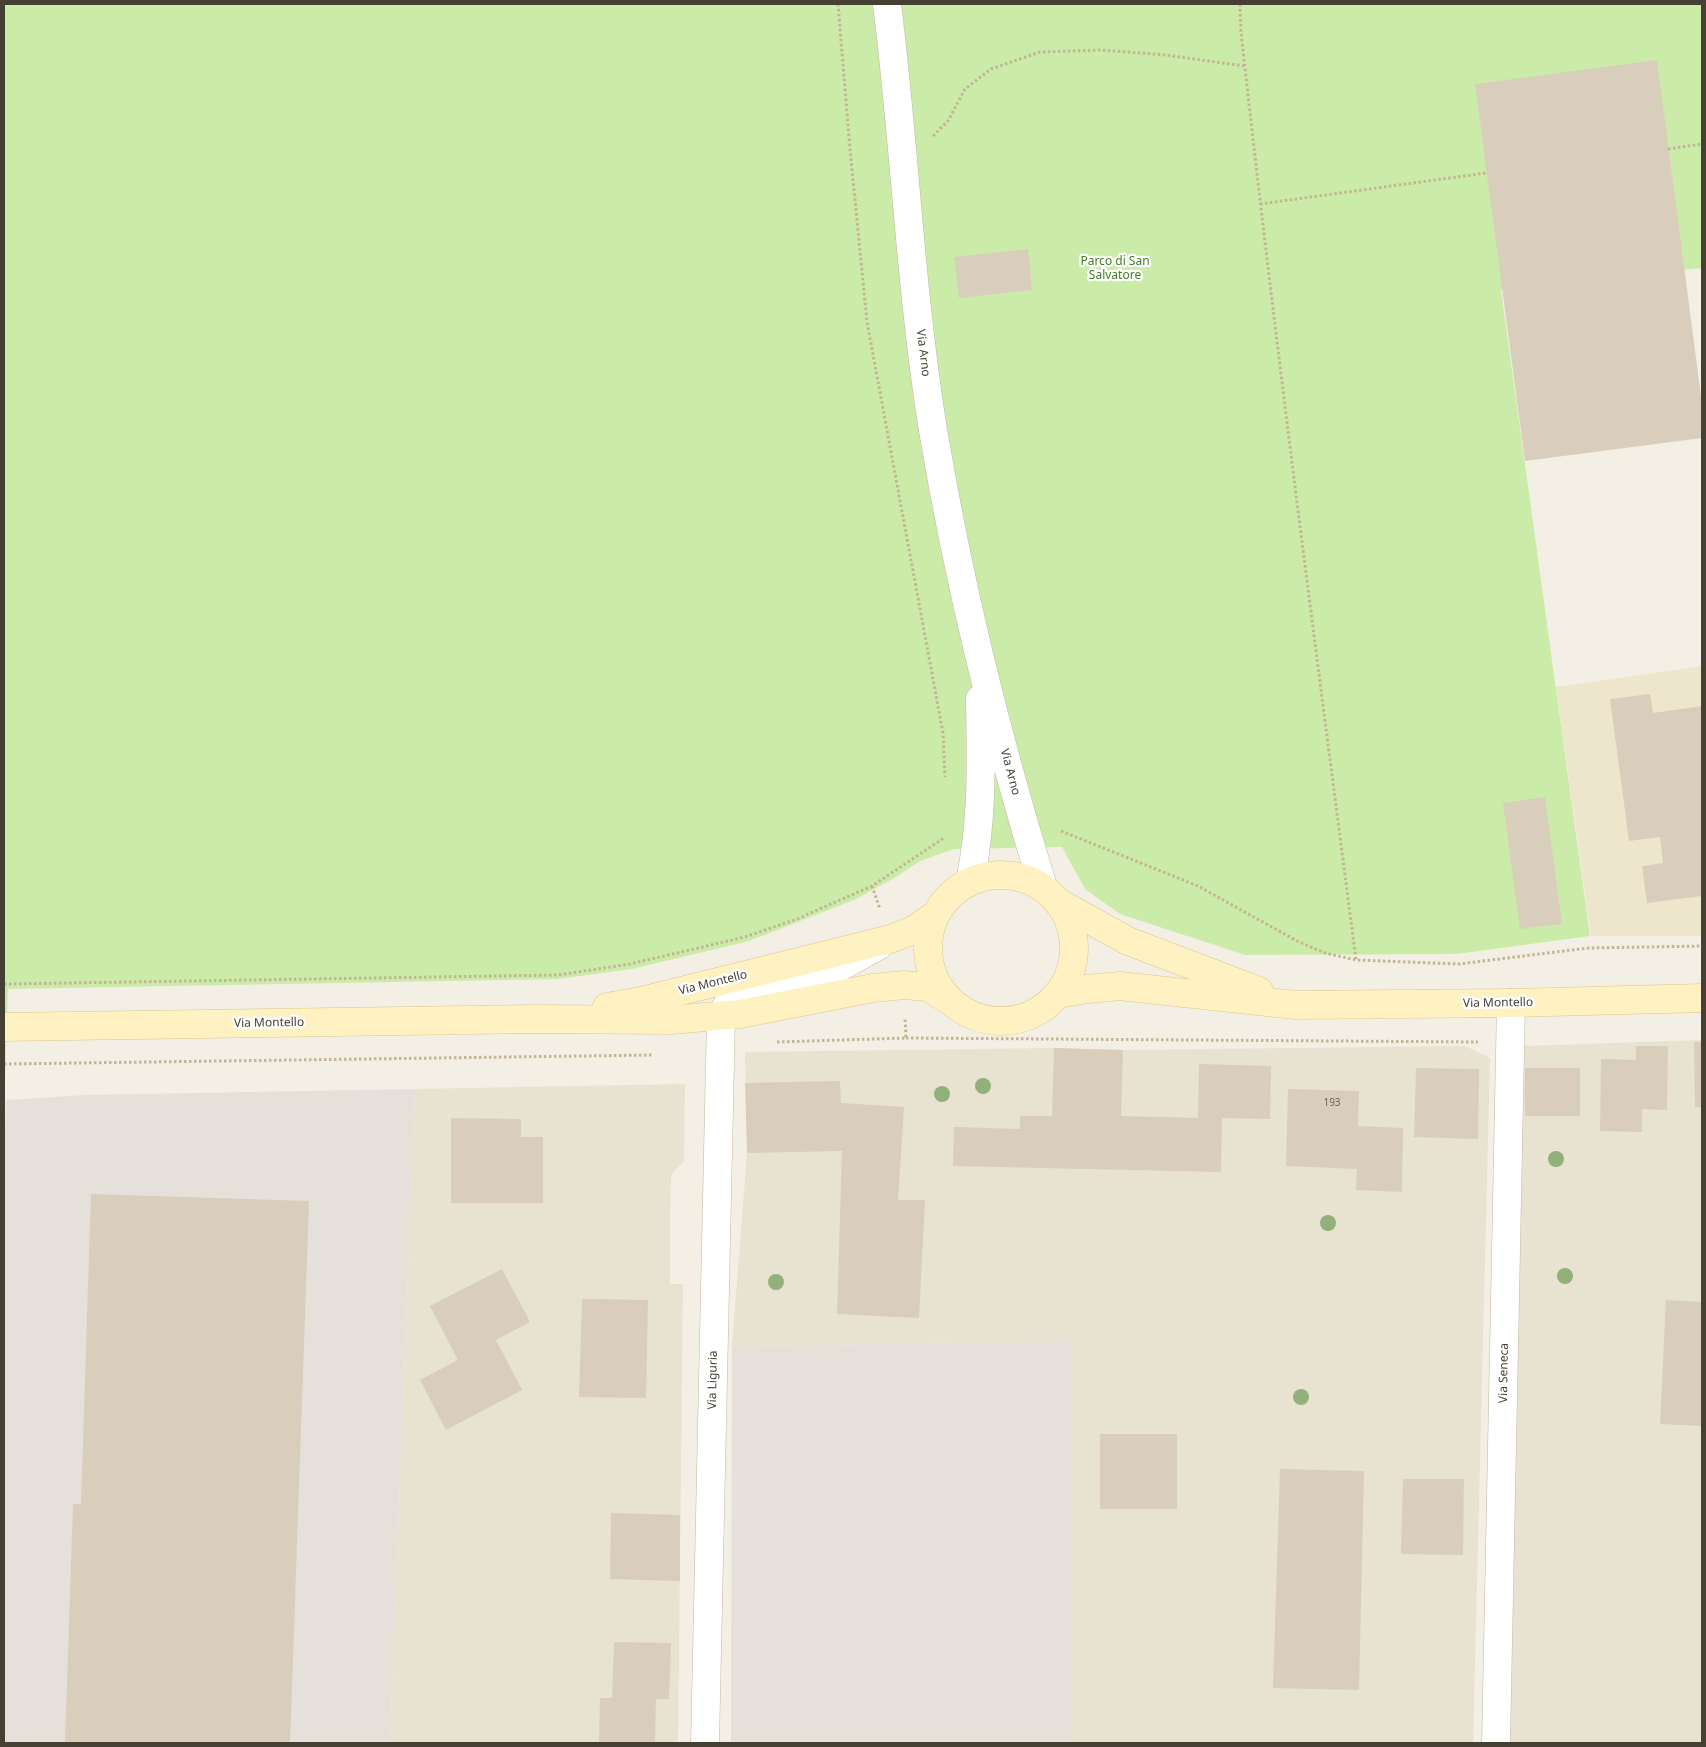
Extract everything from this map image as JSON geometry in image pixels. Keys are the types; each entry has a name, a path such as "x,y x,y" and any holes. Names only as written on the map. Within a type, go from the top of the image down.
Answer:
{"street":[{"name":"Via Arno","path":"887,4 920,337 933,430 955,547 980,657 1026,833 1052,896"},
{"name":"Via Arno","path":"892,45 897,4"},
{"name":"Via Arno","path":"970,880 974,860 981,791 980,657"},
{"path":"994,874 1019,876 1052,896 1072,928 1075,954 1071,972 1058,994 1039,1011 1015,1020 989,1021 970,1014 949,1000 934,979 927,954 934,916 949,896 970,880 994,874"},
{"name":"Via Montello","path":"1052,896 1128,941 1295,1005"},
{"name":"Via Montello","path":"534,1019 641,1001 890,939 914,930 934,916"},
{"name":"Via Montello","path":"721,1016 730,1000 756,991 820,978 890,939"},
{"name":"Via Montello","path":"4,1027 534,1019 671,1020 740,1014 874,988 904,985 928,987 949,1000"},
{"name":"Via Montello","path":"1058,994 1120,986 1295,1005 1511,1003 1702,998"},
{"name":"Via Seneca","path":"1496,1743 1511,1003"},
{"name":"Via Liguria","path":"705,1743 721,1016"}],"path":[{"path":"838,4 867,322 943,733 946,779"},
{"path":"1240,4 1240,32 1260,204 1356,960"},
{"path":"926,141 948,121 965,89 992,69 1040,52 1101,50 1166,55 1244,66"},
{"path":"1668,149 1702,144"},
{"path":"1260,204 1486,173"},
{"path":"906,1038 1510,1042"},
{"path":"4,1064 662,1055"}],"shaded area":[{"path":"1702,666 1702,936 1591,936 1556,687"},
{"path":"1702,1040 1702,1743 1506,1743 1522,1046"},
{"path":"1465,1046 1490,1058 1473,1743 1072,1743 1072,1342 732,1346 747,1153 745,1052"},
{"path":"685,1084 684,1161 671,1175 670,1212 670,1284 683,1284 678,1743 390,1743 415,1089"},
{"path":"415,1089 390,1743 4,1743 4,1177 6,1100 86,1095"},
{"path":"1072,1342 1072,1743 731,1743 732,1346"}],"green space":[{"name":"Parco di San Salvatore","path":"4,4 1702,4 1702,268 1501,290 1590,936 1457,954 1245,955 1120,914 1085,889 1062,847 954,849 920,861 896,877 854,900 749,941 632,969 558,979 8,989 4,1107"}],"building":[{"path":"1657,60 1702,404 1702,438 1525,461 1475,84"},
{"path":"1028,249 1032,290 959,298 954,257"},
{"path":"1650,694 1653,713 1702,706 1702,896 1647,903 1642,866 1663,863 1660,837 1629,841 1610,699"},
{"path":"1545,797 1562,924 1520,929 1503,803"},
{"path":"1694,1042 1702,1042 1702,1107 1695,1107"},
{"path":"1636,1046 1668,1046 1667,1110 1642,1109 1642,1132 1600,1131 1601,1059 1636,1060"},
{"path":"1054,1048 1123,1050 1121,1116 1198,1118 1199,1064 1271,1066 1270,1119 1222,1118 1221,1172 953,1166 954,1127 1020,1129 1020,1116 1052,1116"},
{"path":"1416,1068 1479,1069 1478,1139 1414,1137"},
{"path":"1525,1068 1580,1068 1580,1116 1525,1116"},
{"path":"840,1081 841,1103 904,1107 898,1200 925,1200 919,1318 837,1314 842,1151 747,1153 745,1083"},
{"path":"1288,1089 1359,1091 1358,1126 1403,1128 1402,1192 1356,1190 1357,1169 1286,1166"},
{"path":"451,1118 521,1119 521,1137 543,1137 543,1203 451,1203"},
{"path":"91,1194 309,1201 290,1743 65,1743 73,1504 81,1504"},
{"path":"502,1269 530,1322 496,1340 522,1390 446,1430 420,1380 458,1360 430,1306"},
{"path":"582,1299 648,1300 646,1398 579,1397"},
{"path":"1666,1300 1702,1302 1702,1426 1660,1424"},
{"path":"1100,1434 1177,1434 1177,1509 1100,1509"},
{"path":"1280,1469 1364,1471 1359,1690 1273,1688"},
{"path":"1403,1479 1464,1479 1463,1555 1401,1554"},
{"path":"611,1513 680,1515 680,1581 610,1579"},
{"path":"614,1642 671,1643 669,1699 656,1699 655,1743 599,1743 600,1698 612,1698"}]}
